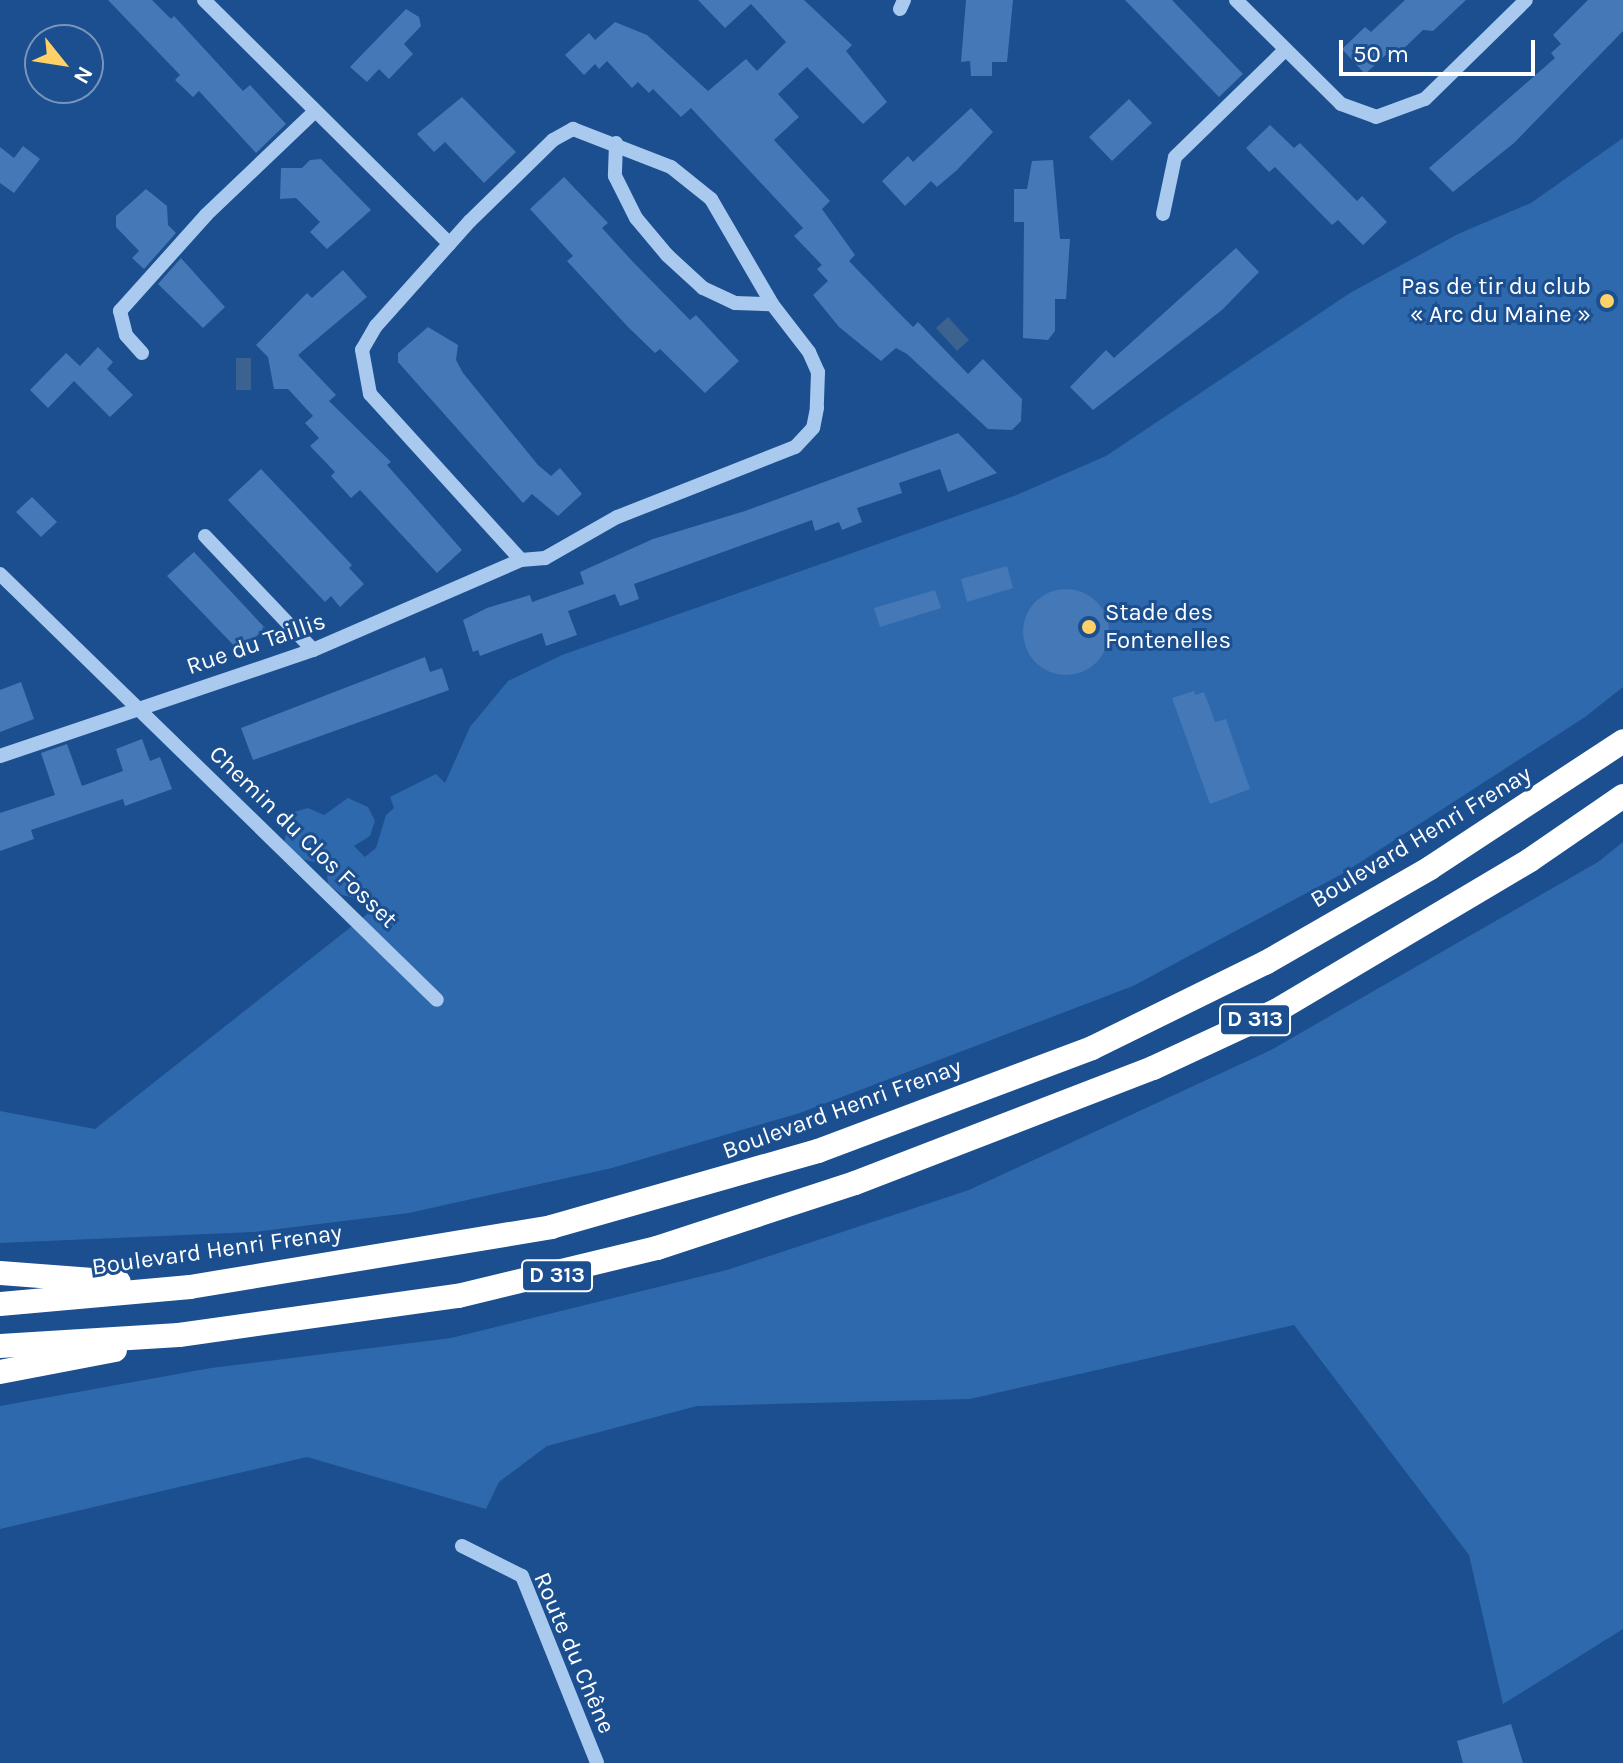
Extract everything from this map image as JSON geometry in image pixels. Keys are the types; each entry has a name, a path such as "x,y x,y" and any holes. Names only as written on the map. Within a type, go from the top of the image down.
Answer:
{"highway":[{"name":"Boulevard Henri Frenay","path":"0,1304 190,1287 551,1227 677,1195 818,1151 1064,1058 1265,963 1430,868 1623,741"},
{"name":"D 313","path":"0,1372 179,1335 458,1296 558,1276 729,1225 955,1147 1153,1068 1276,1011 1530,860 1623,796"},
{"name":"D 313","path":"0,1273 190,1287"},
{"name":"D 313","path":"0,1346 179,1335"}],"street":[{"path":"204,0 450,244"},
{"path":"1236,0 1284,51 1341,104 1376,117 1425,99 1526,0"},
{"path":"1163,214 1175,157 1284,51"},
{"path":"142,353 126,335 120,311 206,215 314,112"},
{"name":"Rue du Taillis","path":"0,756 313,650 521,560 545,558 617,517 795,447 813,428 818,372 772,304 711,199 671,167 616,143 573,129 553,140 450,244 376,326 362,350 362,368 370,394 521,560"},
{"path":"616,143 615,176 636,218 667,255 703,288 735,303 772,304"},
{"path":"205,536 313,650"},
{"name":"Chemin du Clos Fosset","path":"0,574 437,1000"},
{"name":"Route du Chêne","path":"462,1546 522,1576 597,1763"}],"shaded area":[{"name":"Stade des Fontenelles","path":"1623,138 1623,687 1585,717 1342,874 1133,986 800,1113 612,1168 409,1213 253,1232 0,1243 0,1111 95,1129 380,904 342,895 328,884 326,865 298,858 284,843 291,813 308,808 324,815 348,798 368,807 375,821 370,836 354,846 365,857 376,848 386,815 394,808 390,797 436,774 445,783 470,727 508,681 562,655 1014,496 1106,456 1350,293 1458,234 1531,203"},
{"path":"948,317 969,340 957,351 936,328"},
{"path":"236,358 251,358 251,390 236,390"},
{"path":"1623,842 1623,1629 1503,1704 1469,1555 1294,1325 970,1399 697,1406 547,1446 499,1482 486,1509 307,1457 0,1529 0,1406 211,1368 451,1338 727,1270 969,1190 1271,1050 1598,862"}],"building":[{"path":"108,0 152,0 171,19 174,16 243,91 250,85 286,124 256,153 199,91 193,97 175,80 180,75"},
{"path":"698,0 804,0 852,45 846,51 887,102 863,124 807,67 778,94 799,117 774,140 830,201 822,209 855,255 849,261 913,327 918,322 968,374 983,359 1022,399 1021,421 1012,430 988,429 907,354 896,348 881,361 839,327 813,295 828,281 817,269 822,265 794,236 803,228 691,108 681,117 653,89 649,93 638,82 632,88 607,61 599,69 595,64 584,75 565,55 589,33 595,40 615,22 647,35 708,91 746,59 757,71 786,42 751,4 725,28"},
{"path":"966,0 1013,0 1007,62 992,62 992,76 971,76 970,61 961,62"},
{"path":"1125,0 1172,0 1243,74 1219,97"},
{"path":"1405,0 1466,0 1433,31 1423,30 1395,57 1390,51 1365,74 1342,49 1365,27 1371,32"},
{"path":"1588,0 1623,0 1623,31 1514,143 1453,192 1429,168 1555,58 1551,53 1561,44 1553,35"},
{"path":"406,9 419,17 421,26 404,44 413,54 389,79 379,69 367,82 350,67"},
{"path":"462,97 516,152 484,183 445,142 434,152 417,134"},
{"path":"1129,99 1152,123 1112,161 1089,137"},
{"path":"971,108 993,132 937,187 931,181 905,206 882,181 908,156 913,162"},
{"path":"1270,125 1294,148 1300,143 1357,201 1362,196 1387,222 1363,245 1338,220 1332,225 1275,167 1269,172 1246,148"},
{"path":"23,146 40,159 14,193 0,183 0,147 14,158"},
{"path":"321,159 371,210 327,249 310,232 320,222 296,198 280,199 281,168 302,168 310,160"},
{"path":"1053,160 1060,239 1070,239 1066,299 1055,299 1055,331 1048,340 1023,338 1024,222 1014,222 1014,189 1027,189 1032,161"},
{"path":"564,177 608,223 602,228 634,263 690,320 696,315 739,361 705,393 660,349 655,353 628,327 567,261 573,256 530,209"},
{"path":"146,189 167,206 168,225 176,233 144,269 132,258 139,251 116,227 116,216"},
{"path":"1236,248 1259,272 1222,310 1093,410 1070,387 1106,350 1114,358"},
{"path":"181,258 225,307 203,328 158,284"},
{"path":"343,270 367,297 298,355 336,395 329,401 391,462 387,465 462,550 437,573 360,490 351,498 331,476 335,472 310,446 319,438 305,423 313,416 288,389 274,389 268,357 256,345 307,293 312,298"},
{"path":"428,327 458,345 456,360 463,373 538,465 551,476 560,468 582,494 558,516 532,494 523,503 398,362 398,353"},
{"path":"98,347 113,362 107,369 133,395 110,417 74,381 48,408 30,390 66,353 80,366"},
{"path":"958,433 997,473 948,492 940,469 899,483 902,493 857,508 862,522 842,530 839,522 815,531 812,520 634,584 639,599 620,606 615,594 568,611 577,635 546,646 542,633 480,656 478,650 473,652 463,620 487,608 530,595 532,602 584,584 580,572 653,539 745,511"},
{"path":"261,469 352,565 349,568 364,584 340,607 331,596 325,602 228,500"},
{"path":"32,497 57,522 41,537 16,512"},
{"path":"194,552 265,628 240,652 167,576"},
{"path":"1007,566 1013,588 967,602 961,579"},
{"path":"1058,589 1074,589 1097,601 1106,615 1109,632 1106,649 1097,663 1074,675 1058,675 1042,668 1030,656 1023,640 1023,624 1030,608 1042,596"},
{"path":"935,590 941,608 880,627 874,608"},
{"path":"425,657 430,672 442,668 449,690 253,760 241,728"},
{"path":"21,682 34,719 0,732 0,690"},
{"path":"1194,691 1195,695 1204,692 1215,722 1226,719 1250,789 1210,804 1172,698"},
{"path":"142,739 150,761 160,757 172,789 125,806 123,799 31,830 34,839 0,851 0,813 55,795 41,753 67,744 82,786 123,771 116,749"},
{"path":"1511,1724 1523,1763 1463,1763 1457,1741"}],"place":[{"name":"Pas de tir du club « Arc du Maine »","path":"1607,301"},
{"name":"Stade des Fontenelles","path":"1089,627"}]}
